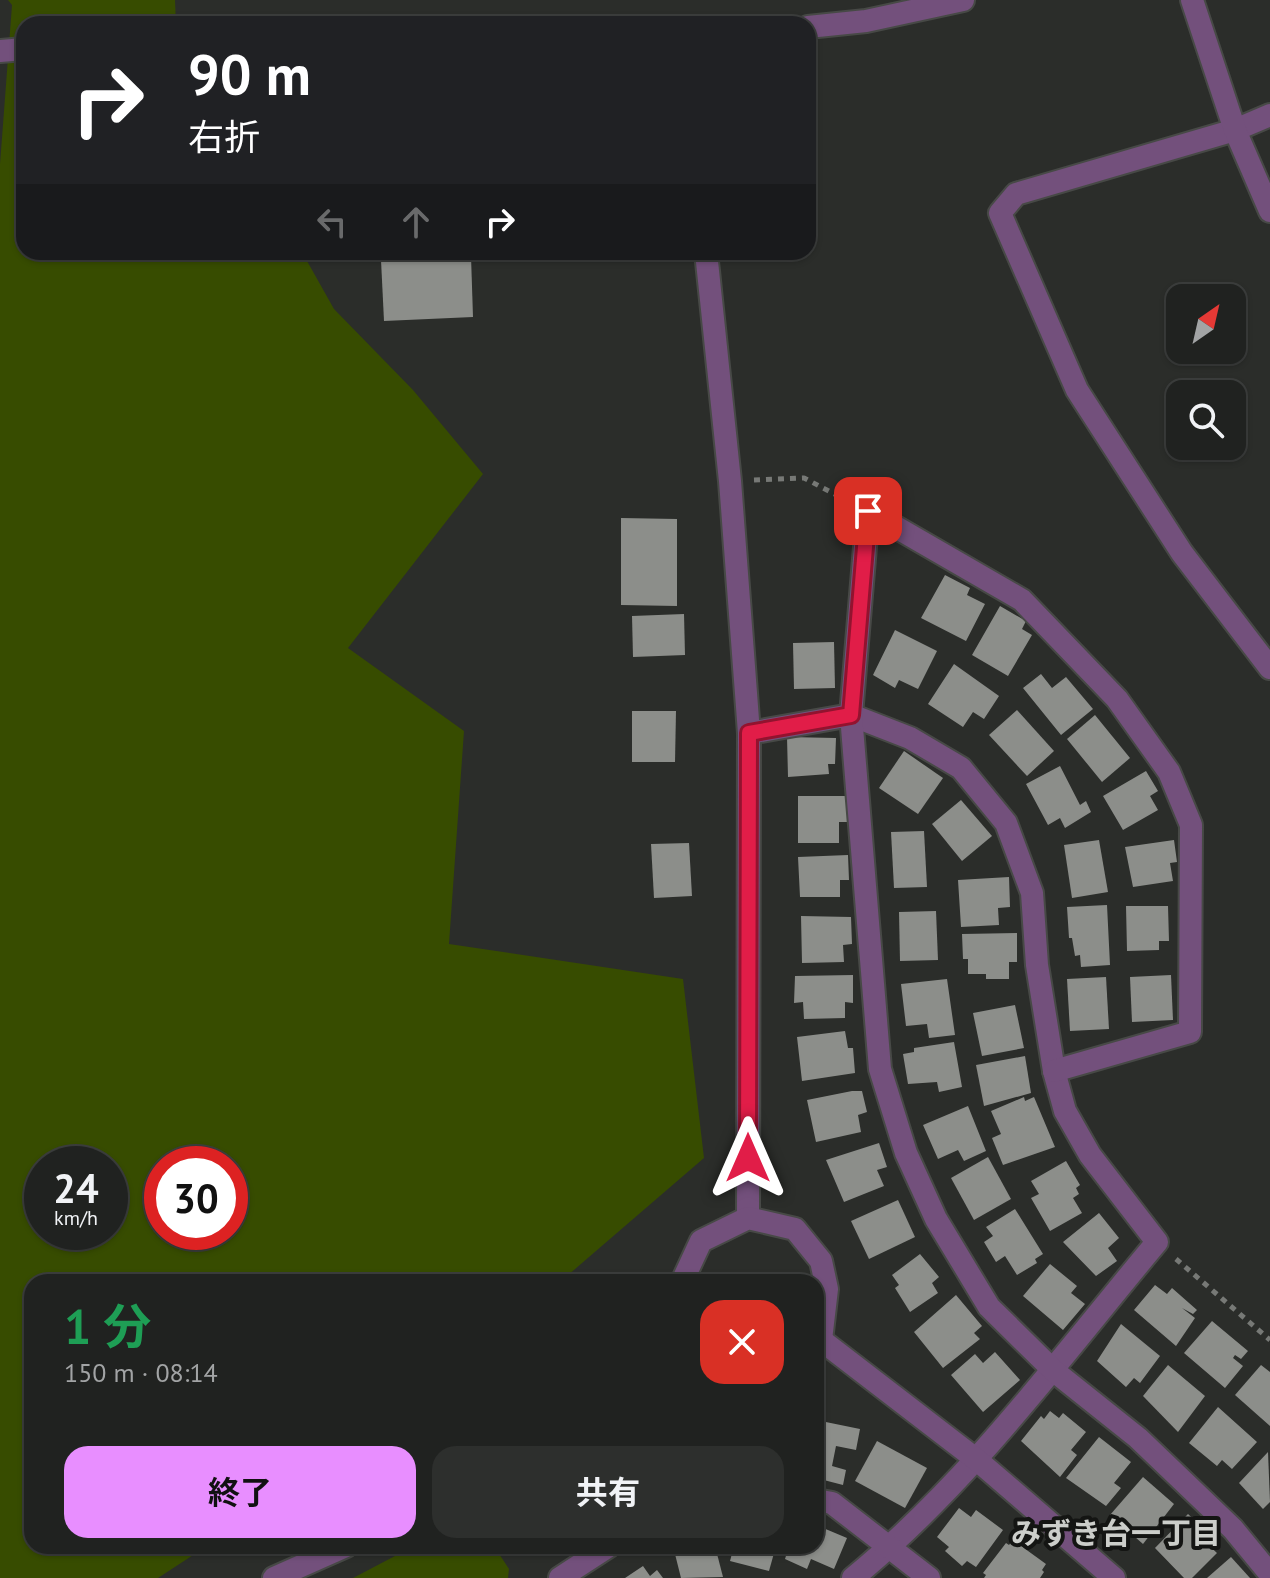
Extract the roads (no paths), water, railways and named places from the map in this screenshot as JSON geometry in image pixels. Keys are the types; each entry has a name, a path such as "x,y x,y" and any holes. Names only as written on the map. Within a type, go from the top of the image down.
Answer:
{"street":[{"path":"816,26 866,21 963,0"},
{"path":"1192,0 1235,130 1270,211"},
{"path":"1270,115 1235,130 1016,194 1000,213 1077,390 1182,553 1270,668"},
{"path":"707,260 730,481 749,733 748,1218"},
{"path":"1054,1071 1190,1032 1191,825 1169,772 1117,699 1022,600 868,511 851,715 880,1069 906,1153 936,1219 989,1307 1054,1371 1138,1438 1233,1529 1270,1574"},
{"path":"749,733 851,715 910,738 961,768 1006,823 1032,893 1037,965 1054,1071 1065,1111 1090,1155 1157,1242 1054,1371 977,1460 891,1547 853,1578"},
{"path":"686,1274 701,1241 748,1218 795,1229 821,1261 824,1274"},
{"path":"824,1275 827,1289 824,1308"},
{"path":"824,1345 977,1460 1114,1578"},
{"path":"824,1502 832,1503 929,1578"},
{"path":"274,1578 328,1554"},
{"path":"560,1578 597,1554"}],"district":[{"name":"みずき台一丁目","path":"1116,1532"}]}
